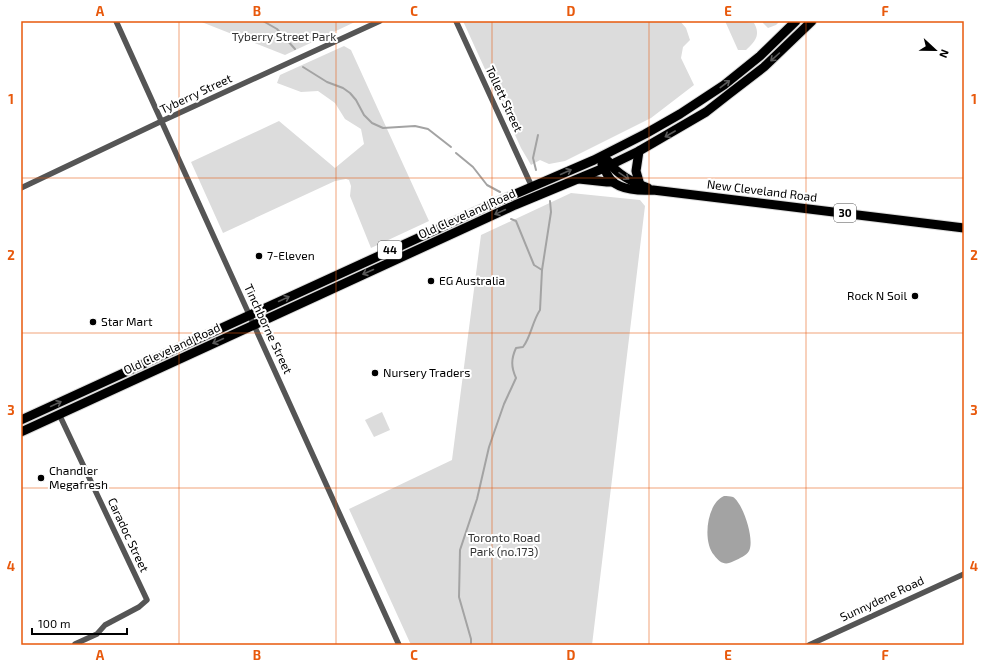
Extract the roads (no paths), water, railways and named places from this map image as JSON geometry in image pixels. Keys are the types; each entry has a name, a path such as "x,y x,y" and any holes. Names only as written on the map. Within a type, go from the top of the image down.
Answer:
{"main road":[{"name":"Old Cleveland Road","path":"21,420 601,156 667,122 724,85 760,56 796,21"},
{"name":"Old Cleveland Road","path":"21,432 515,205 639,151 706,112 768,64 812,21"},
{"path":"639,151 636,171 640,185"},
{"name":"New Cleveland Road","path":"601,156 607,166 613,182 639,191 653,190 964,228"},
{"name":"New Cleveland Road","path":"607,166 627,179 653,190"},
{"path":"579,178 613,182"}],"street":[{"name":"Tinchborne Street","path":"116,21 399,645"},
{"name":"Tyberry Street","path":"21,188 380,21"},
{"name":"Tollett Street","path":"456,21 532,187"},
{"name":"Caradoc Street","path":"58,414 147,600 138,607 105,625 97,634 75,644"},
{"name":"Sunnydene Road","path":"809,645 964,574"}],"waterway":[{"path":"263,21 277,29 295,49"},
{"path":"303,67 327,82 343,88 350,93 356,100 364,115 372,123 383,128 415,126 428,129 451,147"},
{"path":"536,170 533,158 538,135"},
{"path":"456,153 473,167 487,185 500,192"},
{"path":"471,645 471,639 459,597 460,550 477,499 489,447 504,404 516,378 512,363 514,352 516,348 523,347 526,343 540,310 542,270 551,212 550,201"},
{"path":"511,219 516,221 534,265 542,270"}],"place":[{"name":"7-Eleven","path":"259,256"},
{"name":"EG Australia","path":"431,281"},
{"name":"Rock N Soil","path":"915,296"},
{"name":"Star Mart","path":"93,322"},
{"name":"Nursery Traders","path":"375,373"},
{"name":"Chandler Megafresh","path":"41,478"}],"park label":[{"name":"Tyberry Street Park","path":"284,37"},
{"name":"Toronto Road Park (no.173)","path":"504,545"}]}
